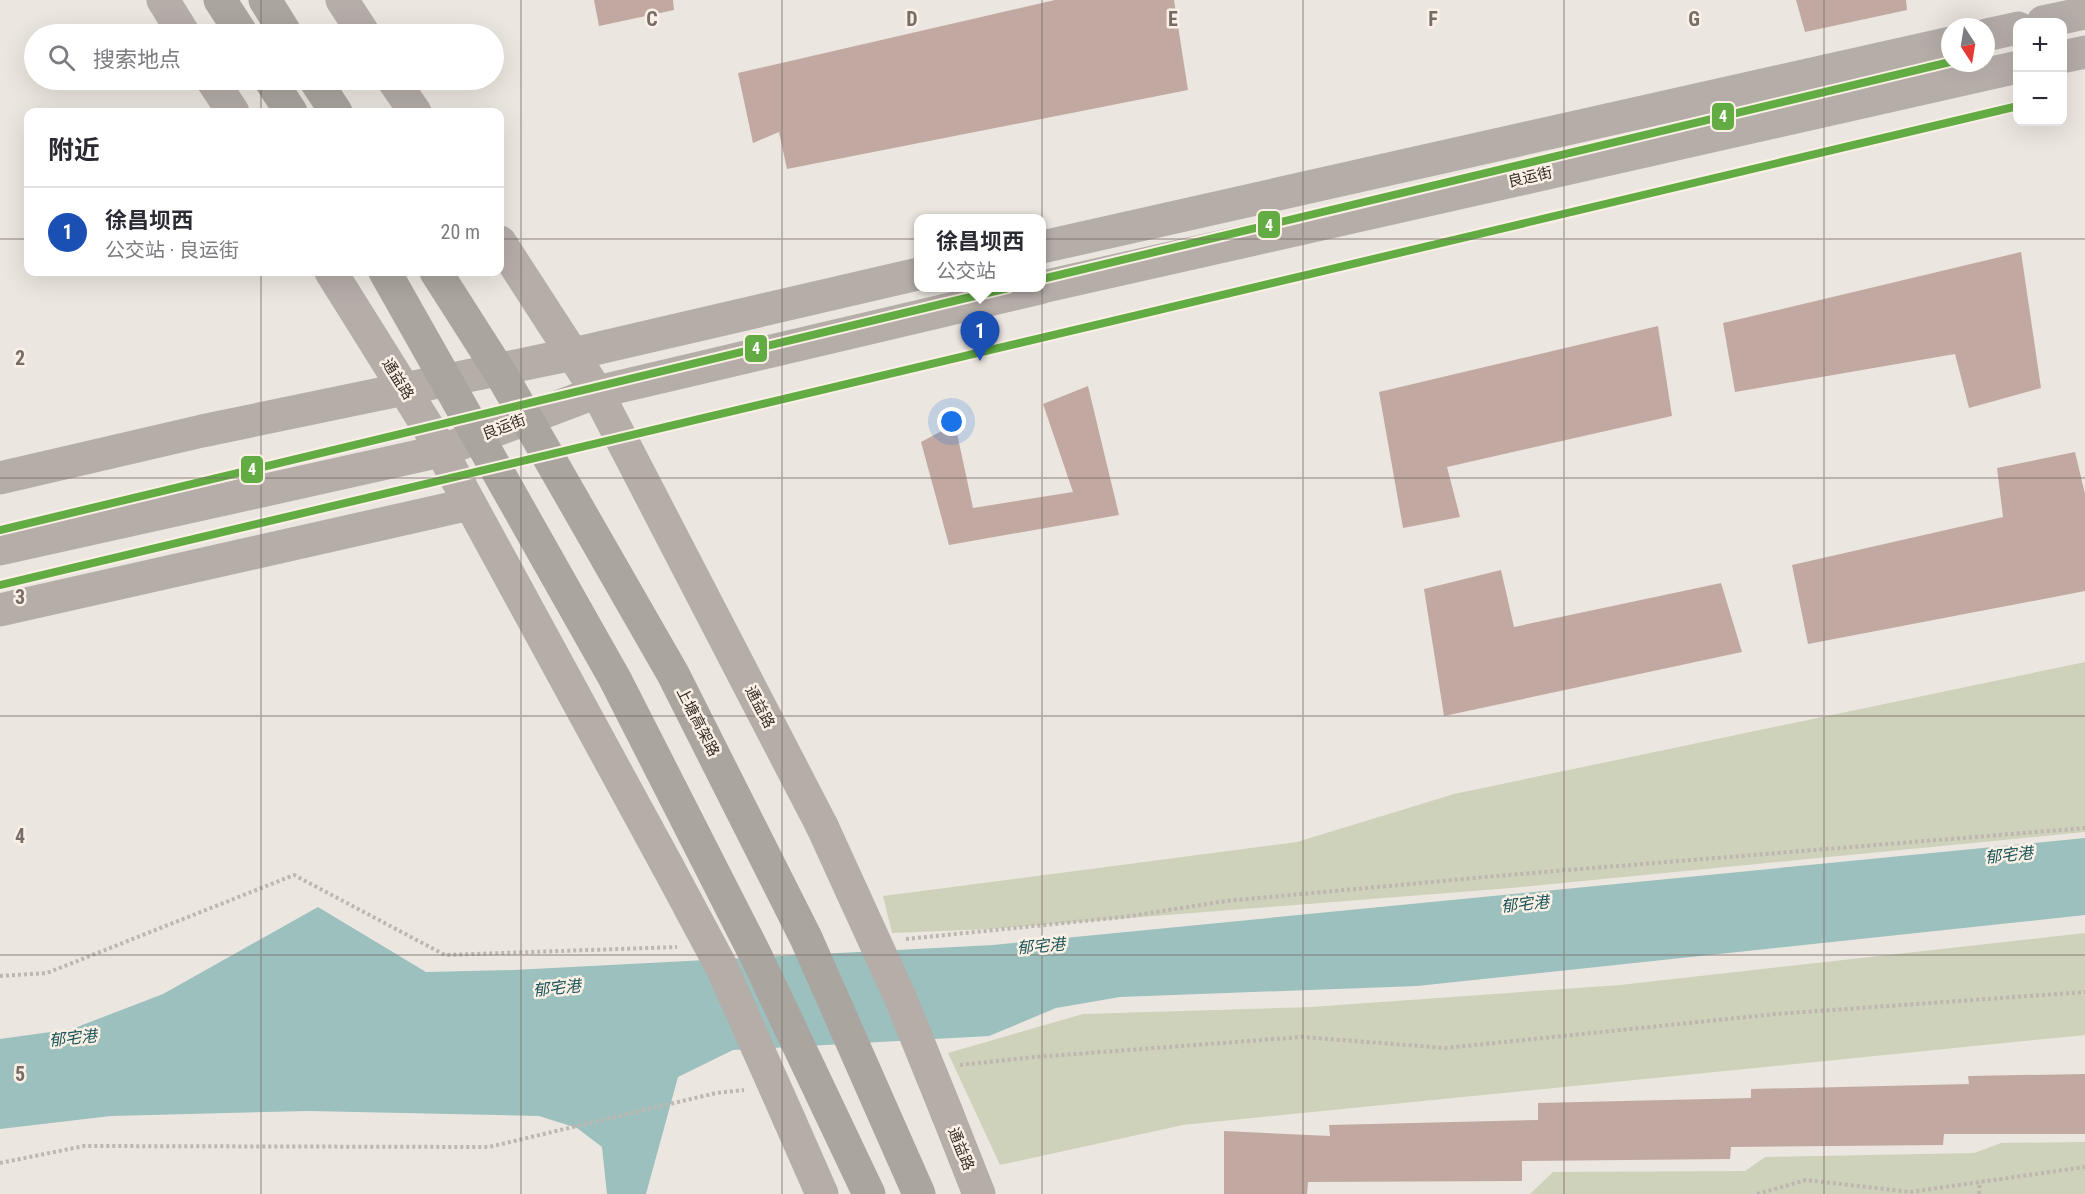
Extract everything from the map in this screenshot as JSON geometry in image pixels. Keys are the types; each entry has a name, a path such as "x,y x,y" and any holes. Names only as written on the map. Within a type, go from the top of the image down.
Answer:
{"highway":[{"path":"220,0 236,24"},
{"path":"265,0 280,24"},
{"path":"277,90 288,108"},
{"path":"322,90 333,108"},
{"path":"387,276 615,679 756,956 869,1194"},
{"name":"上塘高架路","path":"439,276 501,374 673,674 806,938 920,1194"}],"main road":[{"path":"163,0 178,24"},
{"path":"342,0 358,24"},
{"path":"2062,18 2085,13"},
{"path":"1995,33 2013,29"},
{"path":"1046,246 1941,45"},
{"path":"2067,56 2085,52"},
{"name":"良运街","path":"1046,286 2013,68"},
{"path":"219,90 230,108"},
{"path":"400,90 412,108"},
{"name":"通益路","path":"504,248 597,392 822,826 900,997 979,1194"},
{"path":"0,478 202,431 405,391 573,354 914,275"},
{"name":"通益路","path":"333,276 441,451 722,968 822,1194"},
{"name":"良运街","path":"0,549 441,451 597,392 1020,292"},
{"path":"0,610 470,504"}],"path":[{"path":"897,940 1124,917 1226,901 1495,876 2085,828"},
{"path":"0,976 47,973 294,875 445,955 683,947"},
{"path":"952,1066 1035,1057 1302,1037 1446,1048 1776,1014 2085,992"},
{"path":"0,1163 84,1146 489,1147 717,1093 752,1089"},
{"path":"1757,1194 1806,1179 1910,1192 2085,1167"},
{"path":"1979,1194 1980,1182"}],"green space":[{"path":"2085,662 2085,832 1511,888 991,929 892,933 883,896 1297,842 1454,794"},
{"path":"2085,933 2085,1035 1183,1125 1000,1165 948,1053 1083,1014 1311,1007 1620,985"},
{"path":"2085,1142 2085,1194 1530,1194 1553,1172 1745,1171 1765,1157 1974,1153 2001,1143"}],"water":[{"name":"郁宅港","path":"2085,838 2085,915 1417,986 1120,997 1056,1008 989,1036 733,1050 678,1077 646,1194 607,1194 602,1147 577,1128 539,1116 308,1111 111,1116 0,1129 0,1039 72,1029 163,994 318,907 426,972 514,970 993,945"}],"building":[{"path":"594,0 673,0 674,10 599,26"},
{"path":"1055,0 1174,0 1188,90 787,169 779,132 753,143 738,73"},
{"path":"1796,0 1906,0 1907,10 1805,32"},
{"path":"2021,252 2041,388 1969,408 1955,354 1735,392 1723,323"},
{"path":"1658,326 1672,416 1447,467 1460,517 1403,528 1379,392"},
{"path":"1088,386 1119,515 949,545 921,442 955,424 973,508 1073,492 1043,404"},
{"path":"2075,452 2085,494 2085,591 1808,644 1792,565 2003,517 1997,468"},
{"path":"1501,570 1514,627 1721,583 1742,652 1444,716 1424,589"},
{"path":"2085,1074 2085,1134 1944,1134 1943,1145 1731,1147 1730,1159 1522,1161 1522,1181 1308,1182 1307,1194 1224,1194 1224,1131 1330,1136 1329,1125 1538,1120 1538,1103 1751,1098 1751,1089 1969,1084 1968,1076"}],"transit line":[{"name":"4","path":"1046,278 1941,64"},
{"name":"4","path":"0,585 2013,107"},
{"name":"4","path":"0,530 991,292"}],"place":[{"name":"徐昌坝西","path":"980,361"}]}
